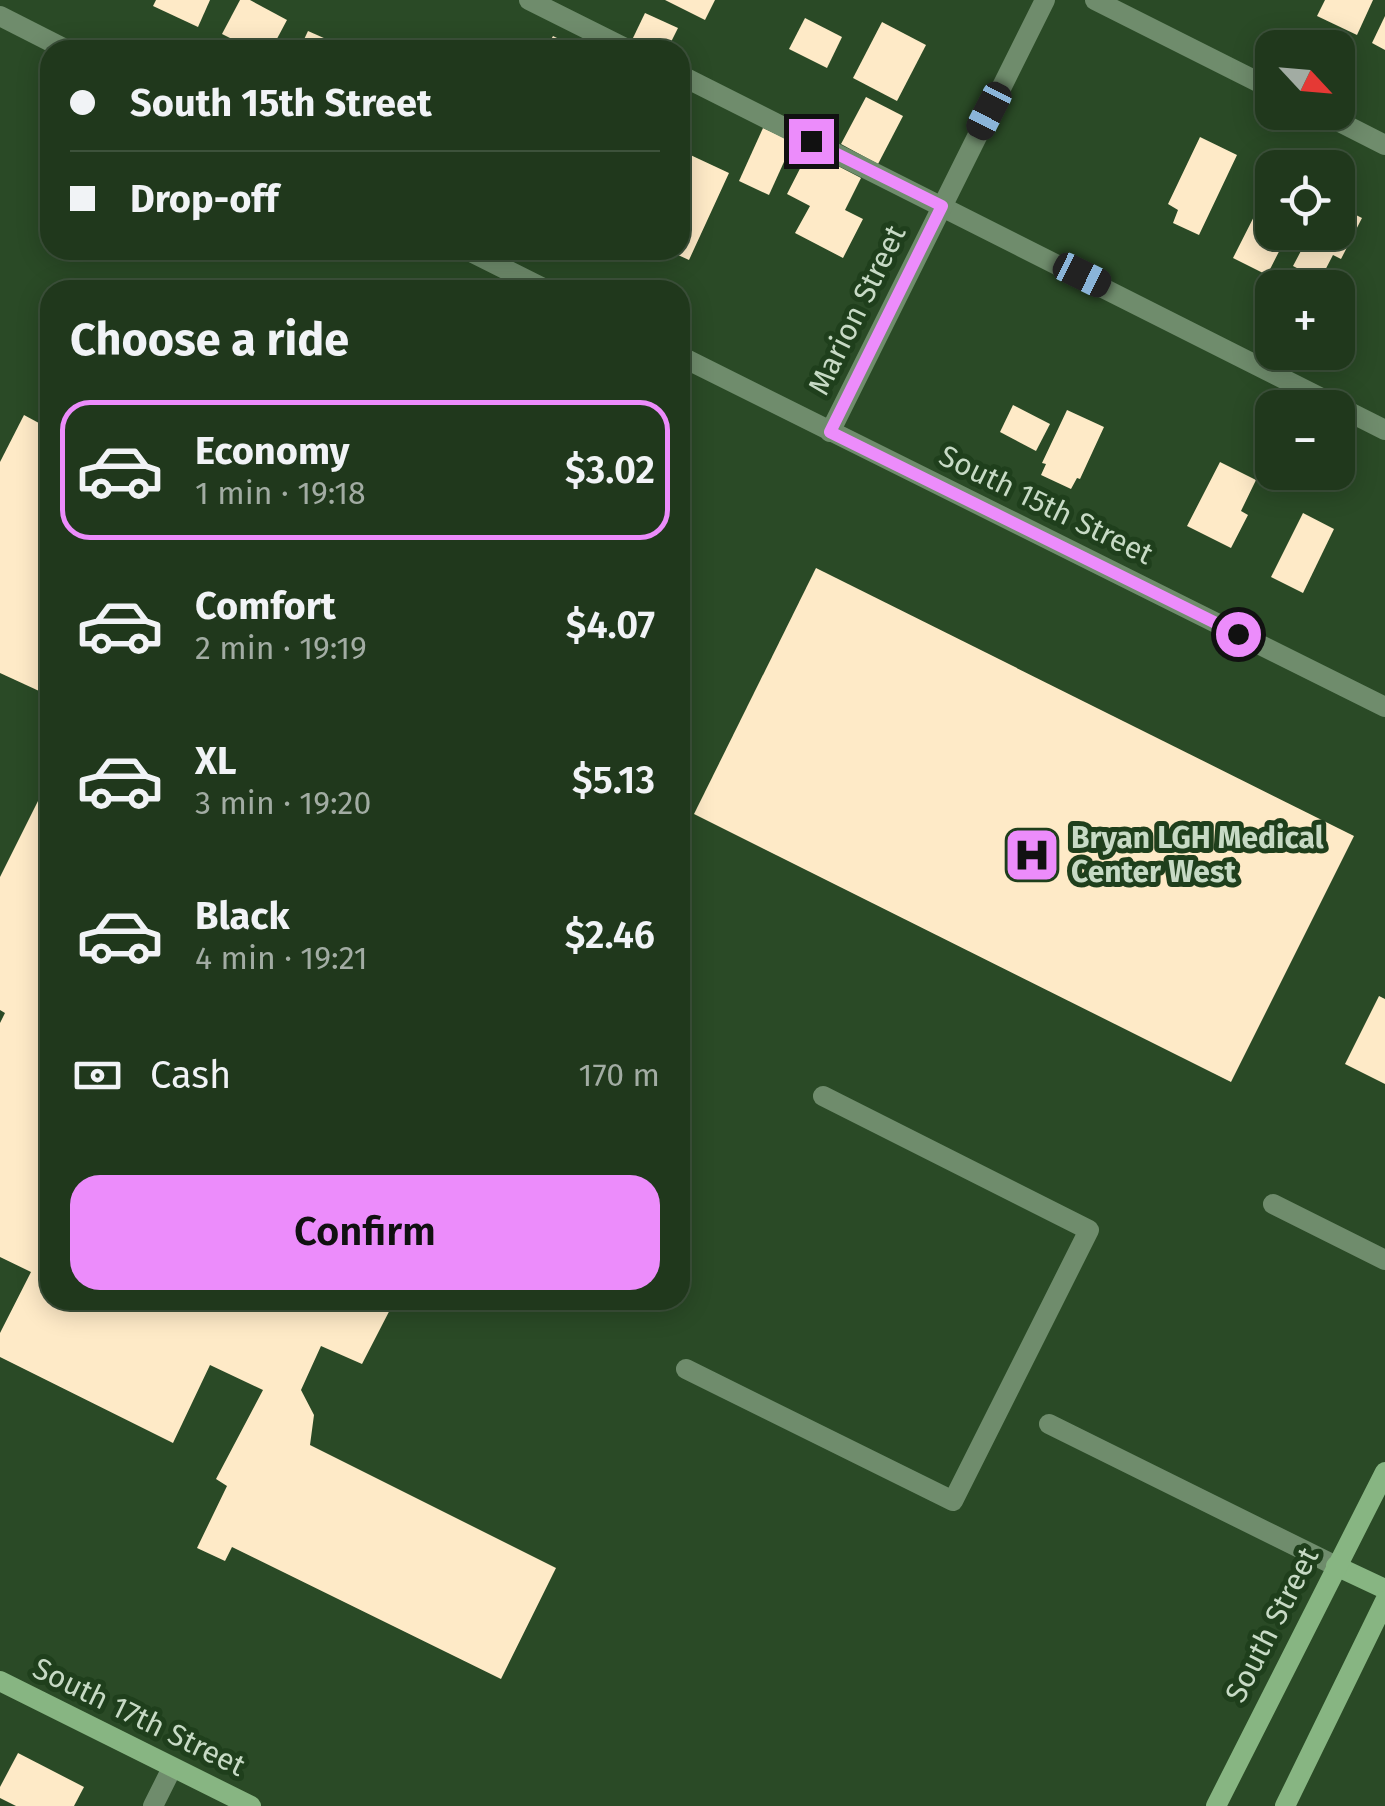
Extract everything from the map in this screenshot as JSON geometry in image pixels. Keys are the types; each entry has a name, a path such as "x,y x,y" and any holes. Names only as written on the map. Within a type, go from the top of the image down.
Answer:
{"main road":[{"name":"South Street","path":"1216,1806 1385,1472"},
{"path":"1336,1566 1385,1589"},
{"path":"1285,1806 1385,1600"},
{"name":"South 17th Street","path":"0,1682 250,1806"}],"street":[{"path":"529,0 609,40"},
{"name":"Marion Street","path":"830,432 1045,0"},
{"path":"1095,0 1255,80"},
{"path":"0,16 47,40"},
{"path":"690,80 1385,430"},
{"path":"1355,130 1385,145"},
{"path":"487,260 527,280"},
{"name":"South 15th Street","path":"690,361 1385,707"},
{"path":"686,1369 953,1501 989,1430 1089,1230 823,1096"},
{"path":"1274,1204 1385,1260"},
{"path":"1049,1424 1336,1566"},
{"path":"152,1806 172,1768"}],"building":[{"path":"156,0 210,0 198,27 153,6"},
{"path":"240,0 250,0 287,20 276,40 234,40 222,34"},
{"path":"665,0 715,0 705,20"},
{"path":"1325,0 1373,0 1357,35 1355,30 1317,16"},
{"path":"645,13 678,28 672,40 632,40"},
{"path":"1385,16 1385,50 1372,43"},
{"path":"805,18 842,37 827,68 789,49"},
{"path":"882,22 926,45 897,101 853,78"},
{"path":"308,31 328,40 304,40"},
{"path":"866,97 903,116 878,164 841,144"},
{"path":"763,128 793,142 769,195 739,181"},
{"path":"1200,137 1237,155 1199,235 1173,223 1178,210 1168,204"},
{"path":"809,151 861,178 845,210 863,219 843,258 795,233 810,206 787,194"},
{"path":"690,155 729,173 690,258"},
{"path":"1255,215 1255,250 1280,250 1270,270 1257,270 1233,258"},
{"path":"1301,250 1346,250 1341,259 1333,255 1325,270 1301,270 1293,266"},
{"path":"1013,405 1050,424 1036,451 1000,432"},
{"path":"1067,410 1104,427 1080,479 1071,489 1041,475 1046,464 1042,463"},
{"path":"24,415 40,424 40,691 0,673 0,462"},
{"path":"1220,462 1255,480 1241,511 1248,515 1231,548 1187,526"},
{"path":"1303,513 1334,529 1303,593 1271,577"},
{"path":"816,568 1354,836 1231,1082 694,814"},
{"path":"40,797 40,1310 390,1310 362,1364 321,1346 301,1390 314,1415 310,1445 556,1568 501,1679 232,1547 225,1561 197,1548 227,1486 216,1479 263,1390 210,1365 173,1443 0,1357 0,1333 31,1272 0,1257 0,1023 5,1013 0,1010 0,877"},
{"path":"1379,996 1385,999 1385,1084 1345,1064"},
{"path":"18,1753 84,1787 74,1806 16,1806 0,1798 0,1787"}],"place":[{"name":"Bryan LGH Medical Center West","path":"1032,855"}],"route":[{"path":"811,141 942,206 830,432 1238,634"}]}
